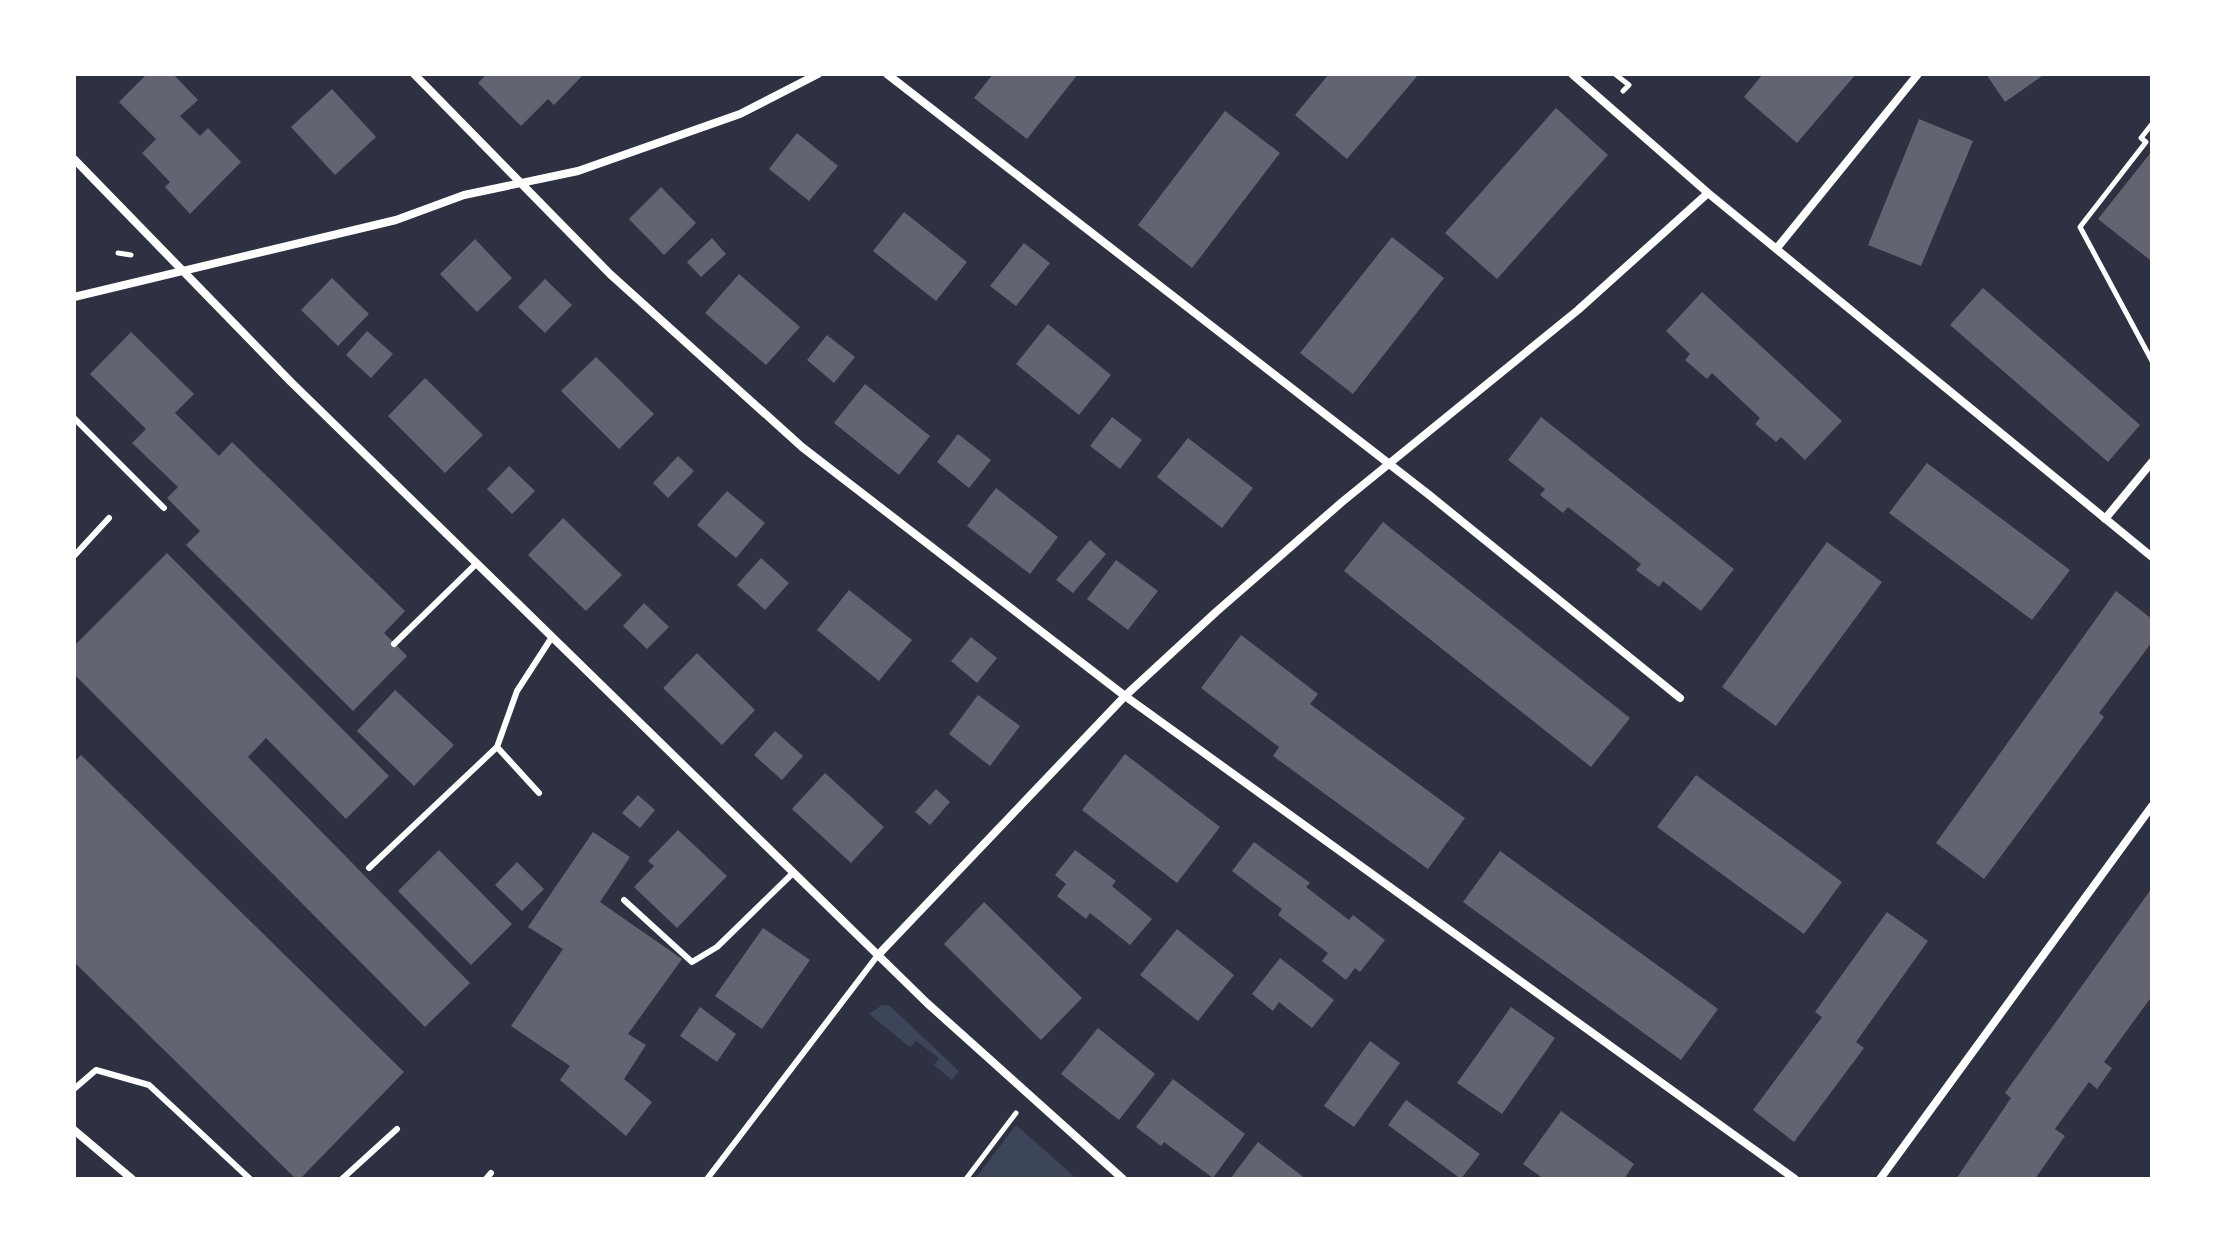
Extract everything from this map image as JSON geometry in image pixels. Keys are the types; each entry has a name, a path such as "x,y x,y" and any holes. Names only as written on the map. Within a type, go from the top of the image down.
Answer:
{"street":[{"path":"414,74 610,274 802,447 1125,696 1795,1179"},
{"path":"74,297 396,220 464,195 578,171 740,114 818,74"},
{"path":"887,74 1388,464 1680,698"},
{"path":"1572,74 1708,193 2152,557"},
{"path":"1777,248 1918,74"},
{"path":"74,159 477,563 793,873 1029,1097 1123,1179"},
{"path":"878,955 1125,696 1254,578 1388,464 1578,310 1708,193"},
{"path":"2105,519 2152,462"},
{"path":"1880,1179 2152,806"},
{"path":"74,1130 132,1179"}],"lane":[{"path":"74,418 164,508"},
{"path":"74,556 109,518"},
{"path":"394,644 477,563"},
{"path":"369,868 497,747 517,691 552,637"},
{"path":"497,747 539,793"},
{"path":"624,900 692,962 717,947 793,873"},
{"path":"707,1179 878,955"},
{"path":"74,1089 96,1070 149,1085 250,1179"},
{"path":"342,1179 397,1129"}],"path":[{"path":"2152,124 2141,138 2146,142 2080,227 2152,361"},
{"path":"118,253 131,255"},
{"path":"966,1179 1029,1097"}],"shaded area":[{"path":"882,1005 890,1006 959,1071 952,1080 934,1065 939,1058 916,1041 910,1047 869,1014"},
{"path":"1016,1125 1077,1179 975,1179"}],"building":[{"path":"147,74 173,74 198,100 180,116 200,136 208,128 241,162 190,214 165,187 170,182 142,153 156,139 119,102"},
{"path":"487,74 584,74 554,105 548,99 521,126 478,83"},
{"path":"993,74 1078,74 1027,139 974,98"},
{"path":"1329,74 1419,74 1347,159 1295,115"},
{"path":"1763,74 1856,74 1797,143 1744,97"},
{"path":"1986,74 2045,74 2005,102"},
{"path":"332,89 376,137 335,175 291,127"},
{"path":"1556,108 1608,155 1497,279 1445,233"},
{"path":"1225,111 1280,153 1192,268 1138,225"},
{"path":"1919,119 1973,141 1921,266 1868,245"},
{"path":"797,133 838,166 809,201 769,169"},
{"path":"2152,151 2152,258 2150,260 2098,219"},
{"path":"661,187 696,223 664,255 629,219"},
{"path":"904,212 967,262 936,301 873,251"},
{"path":"1392,237 1444,278 1353,394 1300,353"},
{"path":"712,238 726,254 701,277 687,262"},
{"path":"475,239 512,278 477,312 440,274"},
{"path":"1024,243 1050,263 1016,306 990,286"},
{"path":"739,274 800,327 766,365 705,313"},
{"path":"332,278 369,314 338,346 301,310"},
{"path":"545,279 572,305 545,333 518,307"},
{"path":"1983,288 2140,425 2108,462 1950,325"},
{"path":"1702,292 1842,421 1805,460 1781,437 1776,442 1755,424 1760,418 1712,373 1707,379 1685,360 1690,354 1666,331"},
{"path":"1048,324 1111,375 1079,415 1016,364"},
{"path":"367,331 393,354 371,378 346,355"},
{"path":"131,332 194,394 175,413 219,456 232,442 405,611 384,633 407,656 353,711 186,545 200,531 167,498 178,487 132,443 146,429 90,374"},
{"path":"827,335 855,357 834,383 807,360"},
{"path":"596,357 654,414 619,449 561,391"},
{"path":"425,378 483,435 445,473 388,416"},
{"path":"865,384 930,436 899,475 834,423"},
{"path":"1112,417 1142,440 1120,469 1090,446"},
{"path":"1541,417 1734,569 1701,611 1663,581 1659,587 1636,570 1641,564 1568,507 1563,513 1540,495 1545,489 1508,460"},
{"path":"958,434 991,460 969,488 937,462"},
{"path":"1188,438 1253,488 1222,528 1157,477"},
{"path":"678,456 694,471 668,498 653,483"},
{"path":"1927,463 2070,570 2032,620 1889,513"},
{"path":"509,466 535,491 512,514 487,489"},
{"path":"996,488 1058,537 1030,574 967,526"},
{"path":"727,491 765,523 736,558 697,525"},
{"path":"563,518 622,575 586,611 528,555"},
{"path":"1383,522 1630,718 1591,767 1344,571"},
{"path":"1090,540 1106,554 1073,593 1056,580"},
{"path":"1827,542 1882,582 1776,726 1722,687"},
{"path":"167,553 389,776 346,819 266,738 248,757 470,983 425,1027 74,674 74,646"},
{"path":"761,558 789,583 765,610 737,585"},
{"path":"1116,560 1158,591 1128,630 1087,599"},
{"path":"849,590 912,640 879,681 817,630"},
{"path":"2116,591 2152,619 2152,642 2099,713 2104,717 1984,879 1936,843"},
{"path":"644,603 669,627 647,649 623,626"},
{"path":"1241,635 1318,694 1310,704 1465,818 1428,869 1273,756 1279,747 1201,688"},
{"path":"971,637 997,658 977,683 951,661"},
{"path":"697,653 755,710 722,745 663,688"},
{"path":"395,690 454,745 414,786 357,731"},
{"path":"978,695 1020,726 990,766 949,734"},
{"path":"775,731 803,756 782,780 754,755"},
{"path":"1125,754 1220,827 1177,883 1082,810"},
{"path":"81,755 404,1072 300,1179 296,1179 74,962 74,762"},
{"path":"825,773 884,827 851,863 792,809"},
{"path":"1696,775 1842,882 1804,934 1657,827"},
{"path":"936,789 950,802 930,825 915,812"},
{"path":"638,795 655,810 640,828 622,813"},
{"path":"678,830 727,876 677,928 634,887 654,866 648,861"},
{"path":"593,832 630,857 600,902 682,959 628,1034 646,1045 624,1079 652,1102 626,1136 560,1080 570,1066 511,1026 563,949 528,927"},
{"path":"1254,842 1310,883 1306,887 1349,920 1353,915 1385,940 1360,972 1355,968 1346,980 1322,961 1328,953 1278,915 1282,909 1232,871"},
{"path":"439,850 512,924 471,965 398,891"},
{"path":"1075,850 1116,881 1112,886 1152,919 1130,945 1090,913 1086,919 1057,896 1066,884 1055,875"},
{"path":"1500,851 1718,1009 1681,1060 1463,902"},
{"path":"517,862 544,889 522,911 495,885"},
{"path":"2152,888 2152,996 2104,1062 2112,1068 2097,1089 2089,1082 2055,1129 2065,1136 2035,1179 1956,1179 2011,1098 2005,1093"},
{"path":"984,902 1082,998 1041,1040 944,944"},
{"path":"1887,912 1928,941 1856,1042 1864,1048 1794,1142 1753,1110 1822,1017 1815,1012"},
{"path":"763,928 810,960 762,1029 715,996"},
{"path":"1177,929 1234,975 1198,1021 1140,975"},
{"path":"1280,958 1334,1000 1312,1028 1279,1002 1273,1011 1252,994"},
{"path":"700,1007 736,1034 717,1062 680,1036"},
{"path":"1511,1007 1555,1038 1502,1114 1457,1083"},
{"path":"1098,1028 1155,1074 1119,1120 1061,1074"},
{"path":"1370,1041 1400,1063 1354,1127 1324,1106"},
{"path":"1173,1079 1245,1134 1213,1178 1164,1142 1161,1146 1136,1127"},
{"path":"1406,1100 1480,1154 1461,1179 1388,1125"},
{"path":"1561,1111 1634,1164 1624,1179 1544,1179 1523,1164"},
{"path":"1258,1142 1306,1179 1230,1179"}]}
